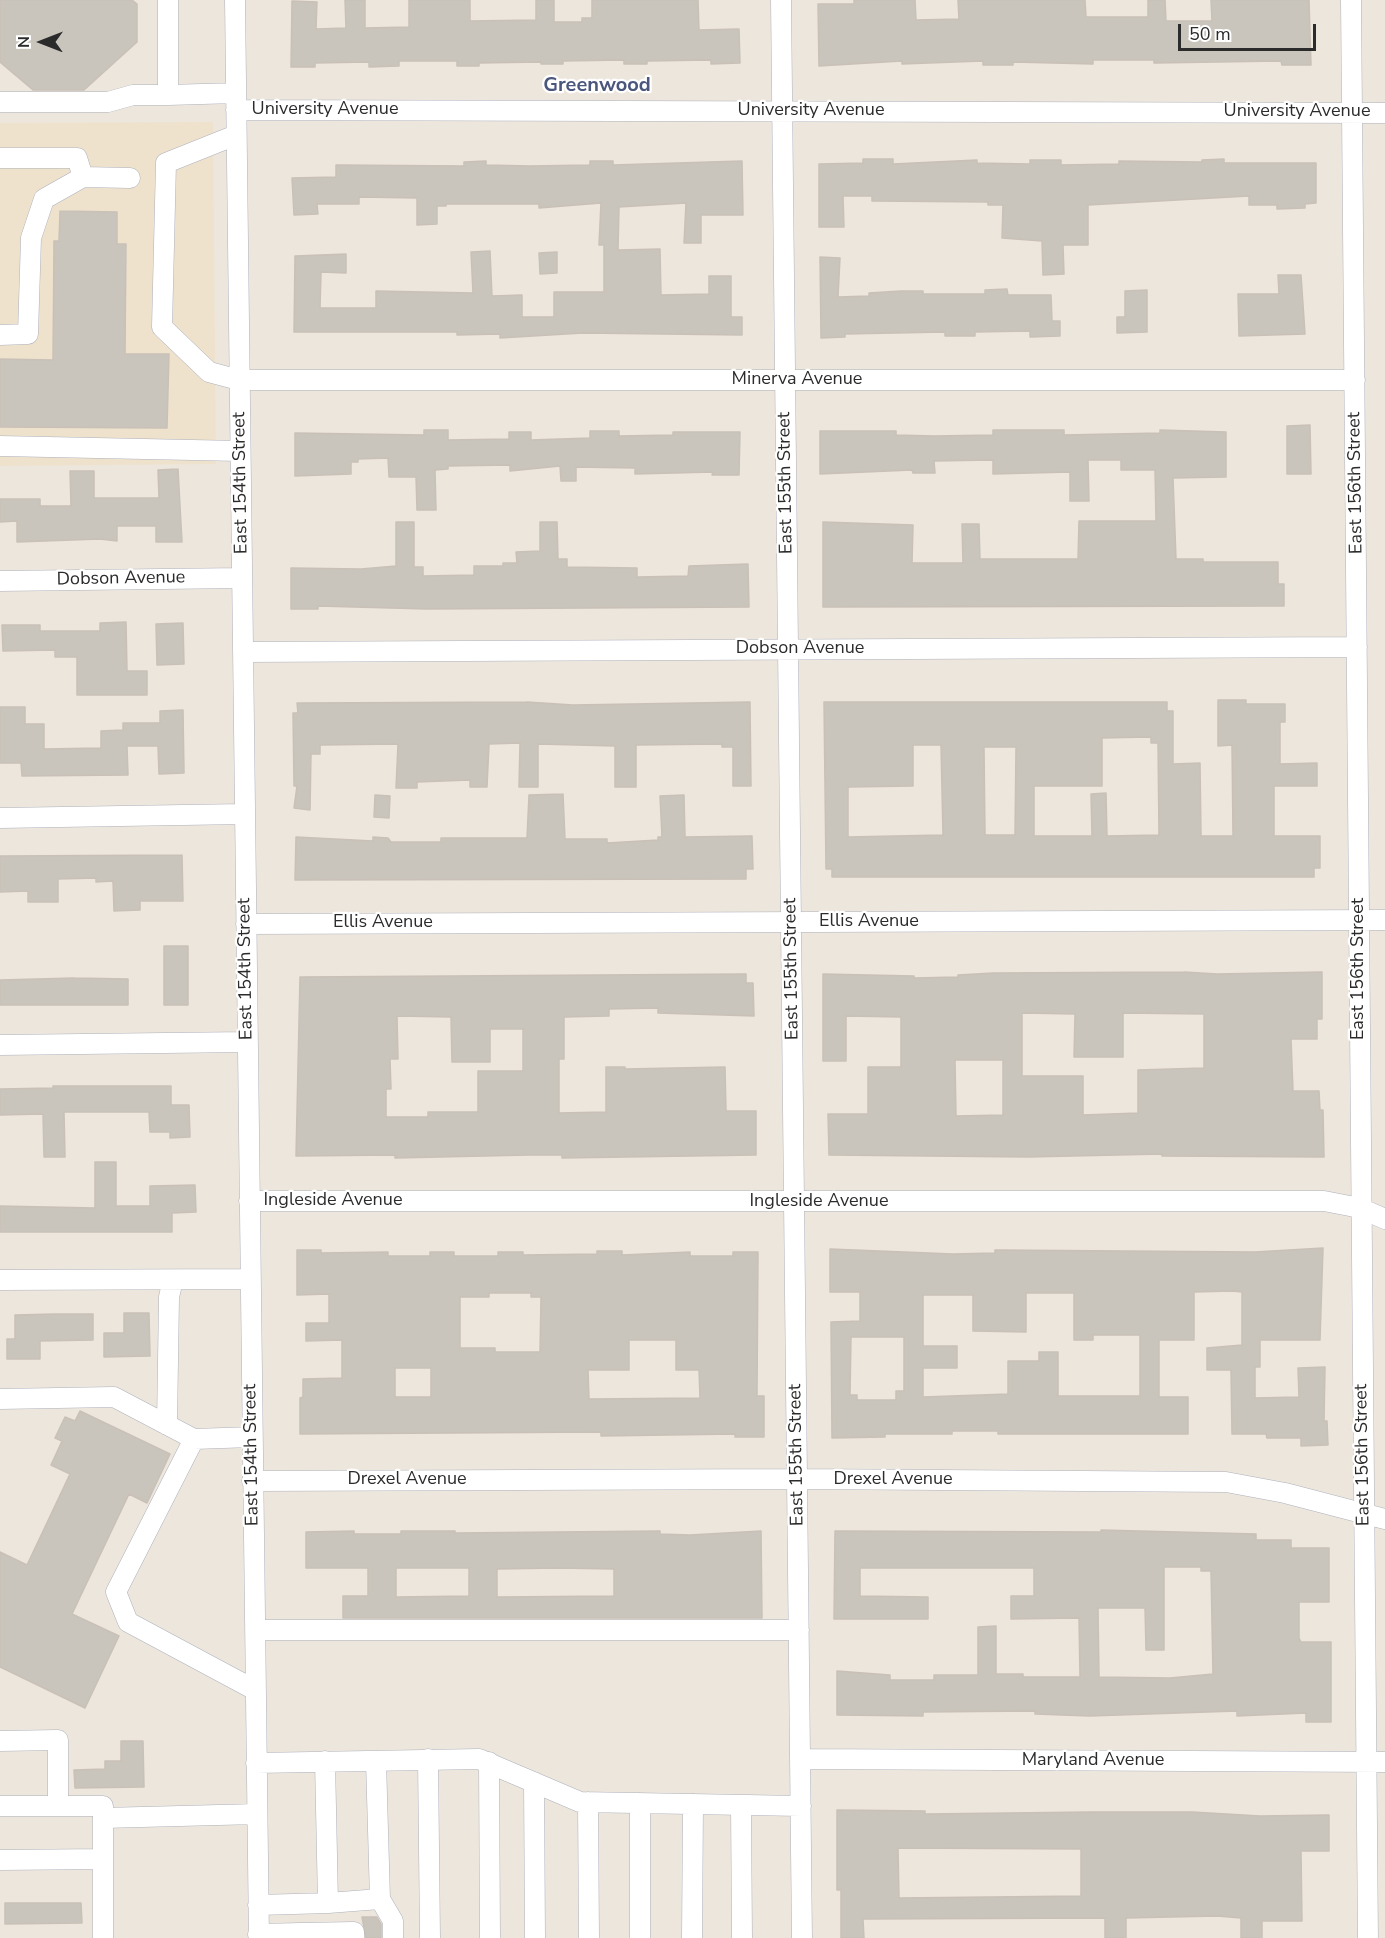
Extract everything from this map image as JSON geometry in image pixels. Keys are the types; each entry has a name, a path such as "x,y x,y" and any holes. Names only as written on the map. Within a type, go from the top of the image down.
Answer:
{"street":[{"path":"168,0 168,95"},
{"name":"East 154th Street","path":"235,0 259,1936"},
{"name":"East 155th Street","path":"781,0 802,1938"},
{"name":"East 156th Street","path":"1352,0 1364,1512 1376,1762 1368,1938"},
{"name":"University Avenue","path":"0,102 108,102 133,95 168,95 236,102 782,111 1385,113"},
{"name":"Minerva Avenue","path":"236,135 166,163 162,327 209,372 239,380 1355,380"},
{"path":"0,158 77,158 83,177"},
{"path":"0,334 28,334 31,237 44,199 83,177 130,178"},
{"path":"0,446 240,451"},
{"name":"Dobson Avenue","path":"0,581 242,578"},
{"name":"Dobson Avenue","path":"243,652 1357,647"},
{"path":"0,818 244,814"},
{"name":"Ellis Avenue","path":"246,924 1385,920"},
{"path":"0,1045 247,1042"},
{"name":"Ingleside Avenue","path":"249,1201 1324,1201 1360,1208 1385,1220"},
{"path":"0,1280 250,1279"},
{"path":"167,1425 169,1297 173,1280"},
{"path":"0,1399 114,1397 194,1439 252,1437"},
{"path":"194,1439 116,1592 129,1622 255,1690"},
{"name":"Drexel Avenue","path":"252,1481 797,1479 1226,1482 1364,1512 1385,1519"},
{"path":"255,1630 799,1630"},
{"path":"0,1741 58,1740 58,1806"},
{"path":"256,1763 479,1758 580,1802 801,1806"},
{"name":"Maryland Avenue","path":"800,1759 1376,1762"},
{"path":"428,1760 430,1938"},
{"path":"325,1761 328,1903"},
{"path":"376,1761 380,1899 393,1921 393,1938"},
{"path":"489,1762 490,1938"},
{"path":"534,1782 536,1938"},
{"path":"588,1802 589,1938"},
{"path":"640,1803 640,1938"},
{"path":"692,1938 693,1804"},
{"path":"741,1805 741,1938"},
{"path":"0,1806 103,1806 103,1938"},
{"path":"103,1818 257,1814"},
{"path":"0,1860 103,1859"},
{"path":"258,1905 380,1899"},
{"path":"259,1936 326,1935 354,1932 354,1938"}],"shaded area":[{"path":"213,122 216,464 0,466 0,123"}],"building":[{"path":"0,0 132,0 137,4 137,42 84,90 33,90 0,62"},
{"path":"345,0 365,0 365,28 409,27 409,0 470,0 470,21 536,20 536,0 554,0 554,22 582,22 582,18 592,18 592,0 698,0 699,30 739,29 740,63 711,64 711,60 647,61 647,64 624,64 624,60 563,61 563,64 479,63 479,66 457,66 457,61 399,61 399,66 369,67 369,62 315,63 315,67 291,67 292,1 317,2 316,29 346,28"},
{"path":"854,0 915,0 916,20 959,19 958,0 1085,0 1086,17 1148,17 1148,0 1165,0 1166,21 1212,21 1211,0 1309,0 1311,65 1282,65 1281,61 1154,63 1154,60 1093,60 1093,64 1013,62 1013,65 983,65 983,61 902,64 902,61 819,66 818,4 854,4"},
{"path":"863,159 893,159 893,164 977,160 977,163 1030,164 1030,160 1061,160 1061,165 1119,164 1119,161 1202,162 1202,160 1224,159 1224,163 1316,163 1316,203 1305,204 1305,208 1277,209 1277,205 1249,205 1249,196 1088,205 1088,245 1063,245 1064,274 1043,275 1042,241 1002,238 1003,205 988,205 988,202 872,201 872,196 843,196 844,227 819,227 819,164 863,163"},
{"path":"486,161 486,165 530,166 590,165 590,161 613,161 613,165 742,161 743,215 701,215 701,243 684,243 686,203 619,207 618,250 660,249 661,295 709,294 709,276 731,276 731,317 742,317 742,335 583,333 500,338 500,334 457,335 457,332 294,332 295,256 346,254 346,273 321,272 320,308 376,308 376,291 473,293 471,252 490,251 492,296 522,295 522,317 554,317 554,292 604,292 604,245 599,245 601,203 539,208 539,204 446,204 446,206 437,206 437,224 417,225 417,198 359,197 359,204 317,204 318,214 294,215 292,178 336,177 336,165 464,166 464,162"},
{"path":"60,211 117,212 117,244 126,244 125,354 169,354 167,428 0,427 0,359 53,360 54,241 59,241"},
{"path":"557,252 557,273 540,274 539,253"},
{"path":"820,257 840,258 838,297 869,296 869,293 901,291 923,291 923,294 985,294 985,290 1007,289 1008,295 1051,295 1052,321 1060,321 1060,336 1030,337 1030,331 975,332 975,336 945,336 945,332 845,334 845,337 821,338"},
{"path":"1278,275 1301,275 1305,334 1239,336 1238,294 1279,294"},
{"path":"1147,290 1147,332 1117,333 1117,317 1125,317 1125,291"},
{"path":"1310,425 1311,474 1287,474 1287,426"},
{"path":"424,430 448,430 448,440 509,439 509,432 531,432 531,440 590,438 590,431 619,431 619,436 673,435 673,432 740,432 739,475 712,475 713,472 635,474 635,468 576,467 576,481 561,481 560,466 510,471 510,465 448,466 448,469 435,470 436,510 417,510 416,477 389,477 388,458 358,459 358,462 351,462 351,474 295,476 295,433 424,435"},
{"path":"993,430 1064,430 1064,435 1160,433 1160,430 1226,432 1226,477 1173,478 1176,559 1203,559 1203,562 1278,562 1278,584 1284,584 1284,606 823,607 823,522 913,525 912,563 963,563 962,524 979,524 980,559 1078,559 1079,521 1156,521 1155,470 1121,470 1121,460 1088,460 1089,501 1070,501 1070,472 993,474 993,460 934,461 935,473 913,473 912,470 820,474 820,431 896,431 896,435 934,436 993,435"},
{"path":"178,469 182,542 156,542 156,526 117,526 117,541 100,539 17,542 17,521 0,522 0,499 40,499 40,506 71,506 70,471 94,471 94,498 159,498 158,470"},
{"path":"396,522 414,522 414,567 423,567 423,576 474,575 474,566 503,566 503,563 517,563 516,552 540,551 540,522 557,522 558,559 567,559 567,567 637,568 637,577 688,576 689,566 748,564 749,607 427,609 318,606 318,609 291,609 291,568 361,569 396,566"},
{"path":"126,622 127,671 147,671 147,695 77,695 77,657 55,657 55,650 3,651 2,625 40,625 40,631 100,631 100,623"},
{"path":"183,623 184,664 157,665 156,624"},
{"path":"1218,700 1246,700 1246,704 1285,704 1285,722 1280,722 1280,764 1317,763 1317,786 1274,786 1274,836 1320,836 1320,868 1314,868 1314,877 832,877 832,869 826,869 824,702 1167,702 1167,711 1173,711 1173,764 1200,763 1201,836 1233,836 1232,745 1218,746","holes":["1151,737 1151,743 1158,743 1159,835 1107,836 1106,793 1091,794 1092,836 1034,836 1034,786 1102,786 1102,738","913,745 941,745 943,835 848,837 848,787 913,786","984,747 1016,747 1015,835 985,835"]},
{"path":"527,702 573,705 750,702 751,786 733,786 733,747 722,747 722,744 636,745 636,787 615,787 615,746 538,744 538,787 519,787 520,743 489,744 487,787 470,787 470,780 417,782 417,788 396,788 398,744 320,745 320,754 311,754 310,810 294,808 297,786 294,786 293,713 298,713 297,703"},
{"path":"0,707 25,707 25,724 44,724 44,749 101,748 101,731 123,730 123,723 160,723 160,711 183,710 184,773 159,774 158,746 127,746 128,775 22,776 21,763 0,763"},
{"path":"563,794 565,839 607,839 607,843 658,840 658,837 662,837 660,796 684,795 685,837 752,836 753,869 746,869 746,879 295,880 296,837 373,841 373,837 388,838 391,842 441,842 441,838 527,838 529,795"},
{"path":"375,795 390,796 389,818 374,817"},
{"path":"182,855 183,901 140,901 140,910 114,911 113,881 96,882 96,878 58,879 58,902 28,902 28,891 0,892 0,856"},
{"path":"164,946 188,946 188,1005 164,1005"},
{"path":"1322,972 1322,1019 1317,1019 1317,1039 1291,1039 1293,1091 1319,1091 1320,1110 1323,1110 1324,1157 1162,1156 1162,1154 1028,1157 829,1155 828,1114 868,1114 868,1067 901,1067 901,1017 846,1016 846,1061 823,1061 823,974 914,976 914,978 993,973","holes":["1022,1013 1075,1014 1074,1057 1123,1057 1123,1013 1204,1014 1204,1068 1138,1070 1138,1113 1083,1115 1083,1076 1022,1076","955,1060 1003,1060 1003,1115 956,1116"]},
{"path":"746,974 746,983 753,983 754,1016 658,1013 658,1008 609,1009 609,1016 564,1017 564,1059 559,1059 559,1113 606,1112 606,1067 625,1067 625,1069 725,1067 726,1111 756,1111 756,1155 562,1158 562,1155 395,1158 395,1155 296,1156 300,977","holes":["397,1016 451,1017 452,1062 490,1062 490,1029 523,1029 523,1071 478,1071 478,1112 428,1112 428,1117 386,1117 386,1089 391,1089 390,1059 398,1059"]},
{"path":"128,979 128,1005 0,1005 0,980"},
{"path":"53,1086 171,1086 171,1105 189,1105 190,1137 170,1138 170,1132 150,1132 149,1112 64,1112 65,1157 44,1157 43,1114 0,1115 0,1089 53,1088"},
{"path":"95,1162 116,1162 116,1206 150,1206 150,1186 195,1185 196,1212 172,1213 172,1232 0,1232 0,1206 95,1208"},
{"path":"1323,1248 1320,1340 1260,1340 1260,1367 1255,1367 1255,1398 1299,1397 1298,1368 1325,1367 1324,1421 1327,1421 1328,1445 1301,1446 1301,1438 1267,1438 1266,1434 1232,1434 1231,1370 1207,1370 1207,1348 1242,1345 1242,1292 1232,1291 1194,1292 1194,1340 1159,1340 1159,1397 1188,1397 1188,1434 998,1434 998,1431 952,1431 952,1434 885,1434 885,1437 832,1438 831,1322 860,1321 860,1292 830,1292 830,1249 953,1254 995,1253 995,1250 1255,1252","holes":["1026,1293 1074,1293 1074,1340 1093,1340 1093,1335 1140,1335 1140,1396 1058,1396 1058,1352 1039,1352 1039,1361 1008,1361 1008,1394 923,1397 923,1368 957,1368 957,1346 923,1346 923,1295 973,1295 973,1331 1026,1332","851,1337 904,1337 904,1391 896,1391 896,1400 857,1400 857,1395 850,1395"]},
{"path":"297,1250 321,1250 321,1253 388,1252 388,1256 430,1256 430,1252 454,1252 454,1256 498,1256 498,1252 523,1252 523,1255 597,1254 597,1251 622,1251 622,1255 690,1252 690,1256 733,1256 733,1252 758,1252 757,1396 764,1396 764,1437 735,1437 735,1434 601,1436 601,1432 300,1434 300,1398 303,1397 303,1379 342,1378 342,1340 306,1341 306,1323 329,1323 329,1294 297,1295","holes":["489,1293 531,1293 531,1297 541,1297 540,1352 495,1352 495,1348 460,1348 460,1297 489,1297","629,1340 676,1340 676,1370 699,1370 700,1398 589,1399 588,1370 629,1370","395,1368 431,1368 431,1397 395,1397"]},
{"path":"124,1313 149,1313 150,1356 104,1357 104,1333 124,1333"},
{"path":"93,1314 93,1340 40,1341 40,1359 7,1359 7,1339 15,1339 15,1315"},
{"path":"80,1411 170,1454 147,1503 129,1494 72,1614 119,1636 85,1708 0,1667 0,1552 27,1565 70,1474 51,1465 62,1441 55,1438 65,1417 75,1421"},
{"path":"1101,1530 1256,1534 1256,1540 1291,1540 1291,1548 1329,1548 1329,1602 1299,1602 1299,1638 1301,1642 1331,1642 1331,1722 1306,1722 1306,1713 1237,1716 1237,1711 1090,1716 1035,1714 1035,1711 923,1712 923,1716 837,1715 837,1671 890,1675 890,1680 934,1680 934,1675 978,1675 978,1627 996,1626 996,1674 1023,1674 1023,1677 1080,1677 1079,1618 1011,1619 1011,1596 1034,1596 1034,1568 860,1568 860,1596 928,1597 928,1619 834,1619 835,1531 1101,1532","holes":["1164,1567 1201,1567 1201,1571 1211,1571 1213,1674 1170,1678 1099,1677 1098,1608 1145,1608 1146,1650 1164,1650"]},
{"path":"354,1531 354,1534 401,1534 401,1531 455,1531 455,1533 660,1531 660,1534 690,1535 761,1531 762,1618 343,1618 343,1596 368,1596 368,1568 306,1568 306,1532","holes":["396,1568 469,1568 469,1596 396,1597","497,1569 614,1569 614,1596 497,1597"]},
{"path":"121,1741 143,1741 144,1787 75,1788 74,1770 105,1769 105,1761 121,1761"},
{"path":"837,1810 925,1811 925,1814 1192,1812 1260,1816 1329,1815 1329,1851 1301,1851 1302,1921 1262,1921 1262,1938 1241,1938 1241,1918 1217,1916 1126,1918 1126,1938 1105,1938 1105,1918 863,1919 864,1938 841,1938 841,1890 837,1890","holes":["898,1848 1081,1849 1081,1896 899,1898"]},
{"path":"5,1903 81,1903 82,1923 5,1924"},
{"path":"362,1917 377,1917 381,1924 381,1938 366,1938"}],"district":[{"name":"Greenwood","path":"597,86"}]}
